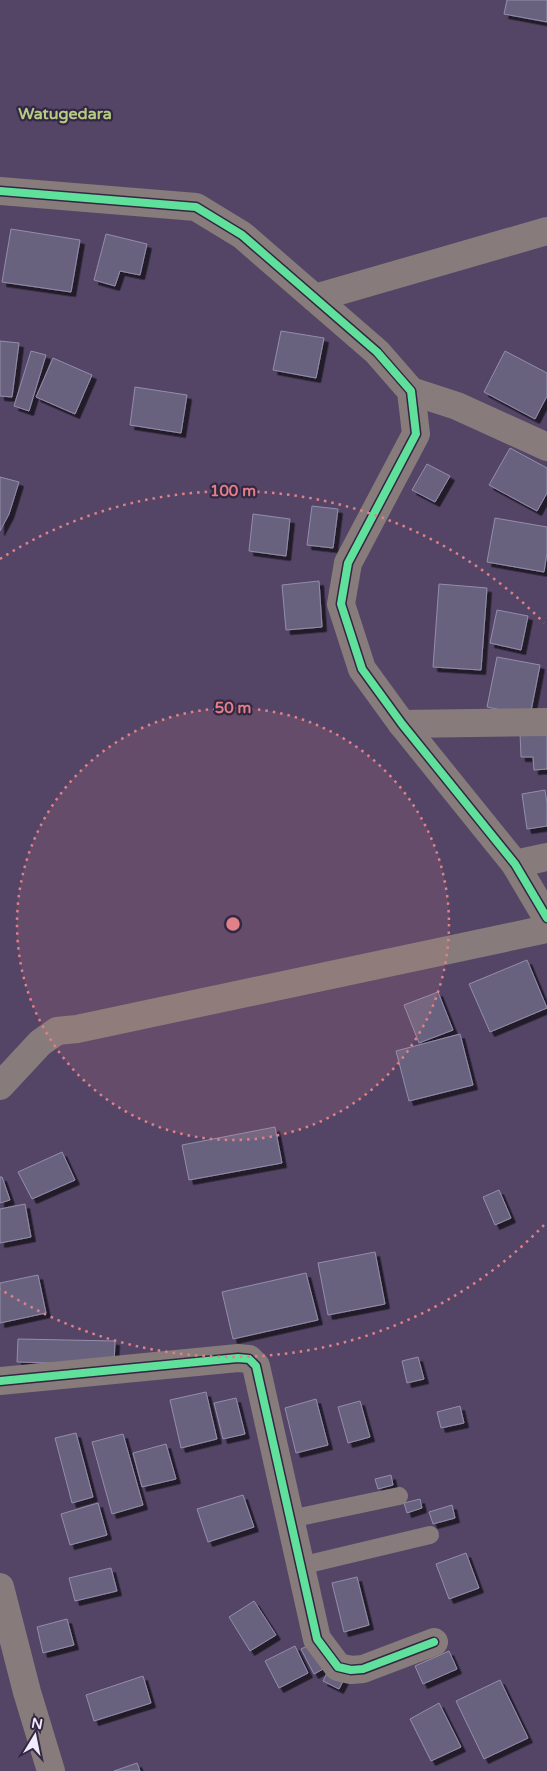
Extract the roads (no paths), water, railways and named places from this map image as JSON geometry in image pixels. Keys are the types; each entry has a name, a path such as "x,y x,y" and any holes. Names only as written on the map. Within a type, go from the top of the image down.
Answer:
{"street":[{"path":"0,191 196,208 242,235 377,352 411,391 457,406 547,446"},
{"path":"315,298 547,231"},
{"path":"411,391 416,434 348,563 341,604 362,669 402,724 515,864 547,918"},
{"path":"402,724 547,722"},
{"path":"515,864 547,857"},
{"path":"0,1086 40,1043 57,1031 77,1029 547,929"},
{"path":"0,1381 238,1358 249,1359 256,1366 317,1639 338,1667 351,1670 363,1669 434,1642"},
{"path":"0,1587 50,1771"}],"lane":[{"path":"290,1519 399,1496"},
{"path":"300,1566 430,1535"}],"district":[{"name":"Watugedara","path":"65,114"}]}
